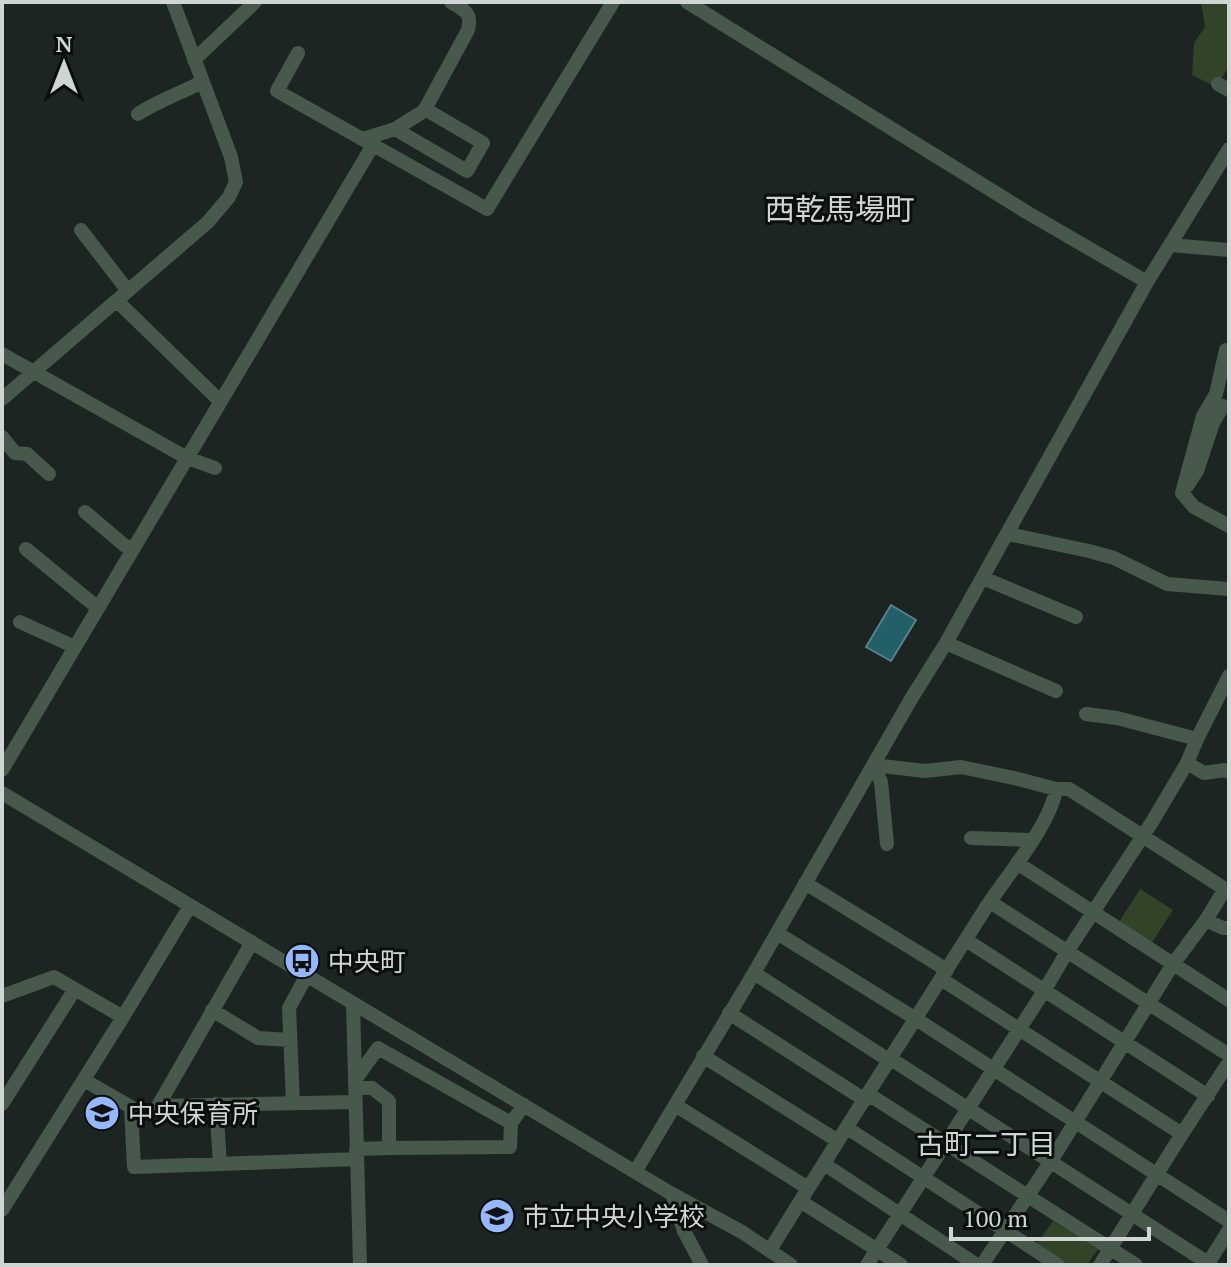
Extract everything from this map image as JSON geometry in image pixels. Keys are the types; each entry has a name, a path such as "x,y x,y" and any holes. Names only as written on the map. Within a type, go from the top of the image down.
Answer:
{"street":[{"path":"2,399 208,222 229,197 236,182 231,157 173,2"},
{"path":"194,60 255,2"},
{"path":"2,770 187,458 368,142 425,109 468,30 470,20 466,11 451,2"},
{"path":"298,53 277,91 487,209 613,2"},
{"path":"687,2 1015,205 1147,282"},
{"path":"138,114 152,104 202,82"},
{"path":"395,129 467,171 483,143 425,109"},
{"path":"635,1172 946,643 1147,282 1229,149"},
{"path":"81,230 122,296 220,401"},
{"path":"1170,245 1229,250"},
{"path":"1182,493 1203,416 1216,394 1226,350"},
{"path":"2,354 187,458 215,468"},
{"path":"1182,493 1197,471 1213,423 1223,406"},
{"path":"2,437 15,453 27,454 49,474"},
{"path":"1182,493 1194,507 1229,526"},
{"path":"85,512 132,549"},
{"path":"1008,534 1102,554 1167,584 1229,589"},
{"path":"26,549 98,608"},
{"path":"983,578 1076,617"},
{"path":"20,622 75,647"},
{"path":"946,643 1056,691"},
{"path":"867,1265 1187,763 1229,676"},
{"path":"1086,714 1117,718 1197,739"},
{"path":"1187,763 1204,773 1229,772"},
{"path":"824,1164 979,1265 1029,1196 1148,1003 1227,886 1069,789 1056,789 961,767 925,771 874,765"},
{"path":"874,765 881,782 887,844"},
{"path":"770,1250 1032,840 1054,803 1056,789"},
{"path":"2,793 672,1194 742,1232 791,1265"},
{"path":"971,838 1032,840"},
{"path":"1017,863 1229,1000"},
{"path":"805,883 1019,1029 1182,1134"},
{"path":"990,902 1229,1055"},
{"path":"2,1210 190,906"},
{"path":"1206,920 1229,928"},
{"path":"777,933 1229,1221"},
{"path":"966,940 1208,1096"},
{"path":"158,1106 252,942"},
{"path":"754,973 1209,1264 1229,1230"},
{"path":"293,1103 289,1008 307,975"},
{"path":"2,996 54,977 123,1017"},
{"path":"2,1104 75,989"},
{"path":"353,1003 360,1265"},
{"path":"212,1010 258,1038 290,1040"},
{"path":"729,1013 946,1144 1136,1265"},
{"path":"355,1090 378,1048 511,1123"},
{"path":"703,1056 838,1141"},
{"path":"1100,1265 1229,1062"},
{"path":"84,1080 131,1107 293,1103 372,1088 389,1101 389,1148"},
{"path":"216,1104 220,1164"},
{"path":"131,1107 134,1167 356,1154 389,1148 510,1147 511,1123 524,1105"},
{"path":"675,1105 901,1265"},
{"path":"847,1128 1058,1265"},
{"path":"672,1194 684,1231 702,1265"}],"green space":[{"path":"1201,2 1229,2 1229,66 1218,84 1210,84 1192,75 1194,43 1205,27"},
{"path":"1140,889 1173,910 1151,944 1119,922"},
{"path":"1053,1221 1098,1249 1087,1265 1066,1265 1036,1245"}],"water":[{"path":"891,605 916,620 891,661 866,647"}],"place":[{"name":"中央町","path":"302,961"},
{"name":"中央保育所","path":"102,1113"},
{"name":"市立中央小学校","path":"497,1216"}],"district":[{"name":"西乾馬場町","path":"840,209"},
{"name":"古町二丁目","path":"986,1143"}]}
